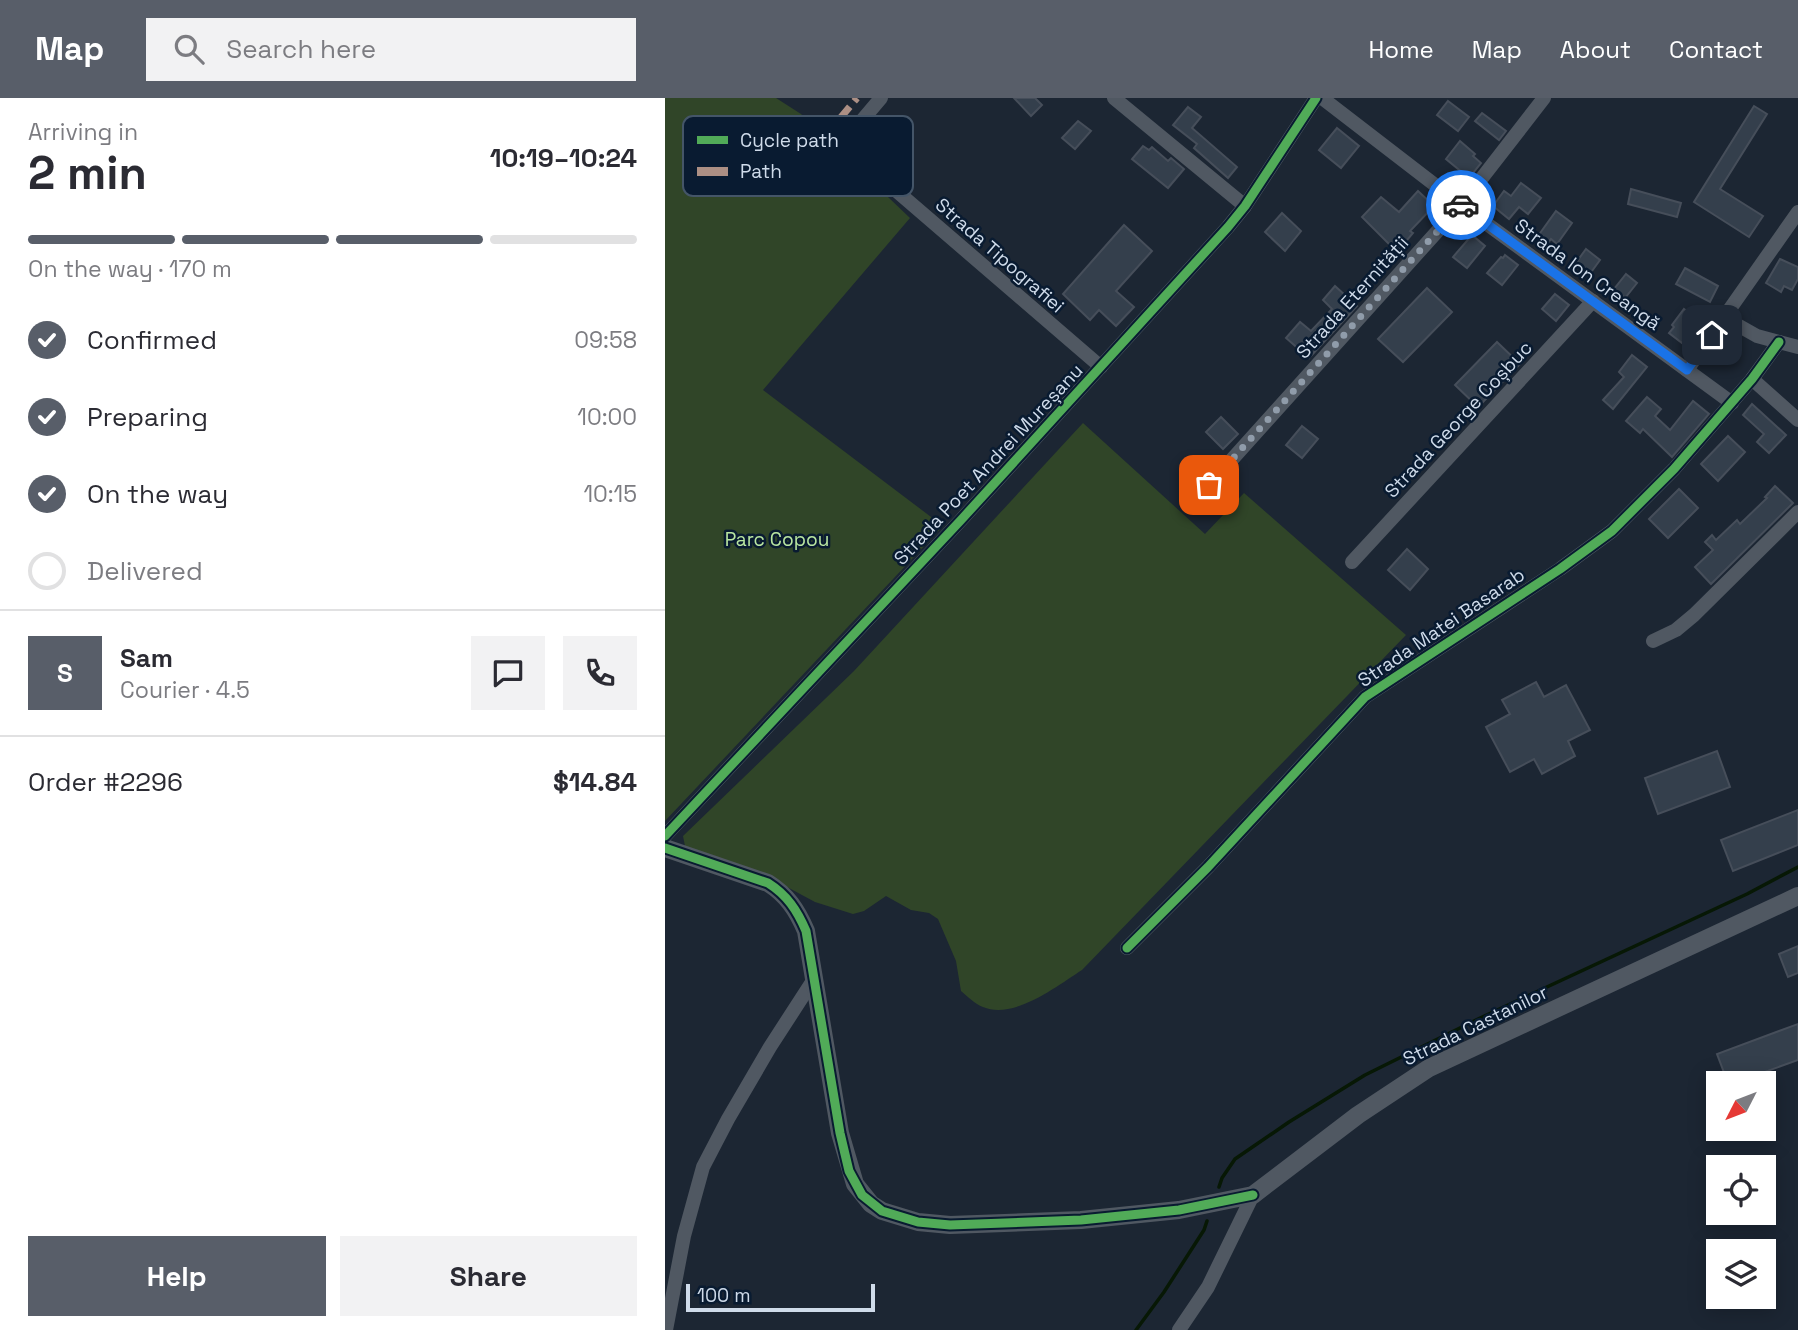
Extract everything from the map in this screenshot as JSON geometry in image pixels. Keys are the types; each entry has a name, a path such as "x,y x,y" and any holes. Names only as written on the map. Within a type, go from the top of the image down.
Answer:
{"street":[{"name":"Strada Tipografiei","path":"866,116 881,98"},
{"path":"1114,98 1245,206"},
{"name":"Strada Poet Andrei Mureșanu","path":"665,836 1101,367 1245,206 1316,98"},
{"name":"Strada Ion Creangă","path":"1322,98 1461,205 1732,403"},
{"name":"Strada Eternității","path":"1209,485 1461,205 1544,98"},
{"name":"Strada Tipografiei","path":"902,196 1101,367"},
{"path":"1687,370 1798,212"},
{"name":"Strada George Coșbuc","path":"1352,562 1593,302"},
{"path":"1725,318 1747,331 1798,347"},
{"name":"Strada Matei Basarab","path":"1128,948 1208,867 1365,697 1595,545 1629,515 1732,403 1779,342"},
{"path":"1752,379 1798,420"},
{"path":"1653,640 1676,630 1694,615 1798,512"},
{"path":"665,848 747,875 780,890 799,915 806,931 840,1133 849,1171 862,1195 881,1211 918,1222 950,1224 1081,1220 1179,1210 1253,1195"},
{"name":"Strada Castanilor","path":"1179,1330 1208,1287 1253,1195 1358,1115 1429,1068 1798,897"},
{"path":"666,1330 684,1236 703,1167 763,1059 814,979"}],"green space":[{"name":"Parc Copou","path":"665,98 776,98 803,116 683,116 683,196 887,196 910,218 763,390 943,526 665,821"},
{"path":"1083,423 1205,534 1244,493 1406,635 1082,970 1035,999 1008,1009 995,1010 980,1006 961,991 956,961 938,919 929,913 911,910 886,896 864,911 853,914 815,902 759,872 685,846 683,836 854,671"}],"building":[{"path":"1014,98 1035,98 1042,105 1031,116"},
{"path":"1448,101 1469,117 1458,131 1437,115"},
{"path":"1754,106 1767,114 1720,189 1763,216 1749,237 1694,202"},
{"path":"1188,107 1201,117 1192,128 1237,167 1228,178 1194,148 1197,144 1173,125"},
{"path":"1482,113 1506,131 1499,140 1475,121"},
{"path":"1078,121 1091,131 1075,149 1062,138"},
{"path":"1337,128 1359,146 1341,168 1319,150"},
{"path":"1460,141 1481,163 1469,178 1446,159"},
{"path":"1143,146 1149,150 1152,147 1168,161 1171,158 1184,169 1168,188 1132,159"},
{"path":"1521,183 1541,198 1528,214 1519,207 1509,219 1493,206 1504,191 1511,196"},
{"path":"1631,189 1681,203 1677,217 1628,204"},
{"path":"1418,191 1434,206 1410,231 1413,233 1397,252 1362,217 1381,197 1399,212"},
{"path":"1556,211 1572,223 1557,244 1551,239 1548,243 1538,236"},
{"path":"1282,213 1301,231 1285,251 1265,232"},
{"path":"1124,225 1152,251 1116,291 1134,307 1116,326 1099,310 1090,320 1063,294"},
{"path":"1472,235 1485,246 1467,268 1453,257"},
{"path":"1586,249 1600,260 1589,275 1575,264"},
{"path":"1505,255 1518,265 1502,285 1487,273"},
{"path":"1780,259 1798,267 1798,279 1792,290 1784,286 1781,292 1766,283"},
{"path":"1685,268 1718,286 1710,302 1676,284"},
{"path":"1626,274 1637,283 1625,298 1614,289"},
{"path":"1335,286 1357,306 1309,358 1286,338 1300,322 1311,331 1332,309 1323,300"},
{"path":"1427,288 1452,312 1403,362 1378,339"},
{"path":"1555,294 1569,305 1556,321 1542,309"},
{"path":"1684,309 1698,320 1693,327 1698,331 1686,346 1669,333"},
{"path":"1497,342 1520,364 1478,407 1455,385"},
{"path":"1632,355 1647,367 1613,409 1603,400 1624,377 1619,372"},
{"path":"1647,397 1661,409 1655,416 1670,430 1693,401 1709,414 1672,457 1643,429 1640,433 1626,421"},
{"path":"1752,404 1786,435 1769,453 1757,442 1764,434 1743,415"},
{"path":"1221,417 1238,434 1223,449 1206,432"},
{"path":"1302,426 1318,439 1302,458 1286,445"},
{"path":"1728,436 1745,452 1718,481 1701,464"},
{"path":"1775,486 1793,503 1711,584 1695,567 1713,550 1705,542 1712,535 1716,540 1737,520 1740,524 1767,498 1765,497"},
{"path":"1679,489 1698,508 1668,538 1649,519"},
{"path":"1407,549 1428,569 1410,590 1388,570"},
{"path":"1536,682 1544,697 1566,685 1590,730 1568,741 1575,756 1542,774 1534,759 1510,772 1486,727 1510,714 1502,700"},
{"path":"1717,751 1730,787 1658,814 1645,778"},
{"path":"1798,810 1798,845 1733,871 1721,840"},
{"path":"1798,946 1798,973 1788,977 1779,954"},
{"path":"1798,1024 1798,1060 1767,1071 1723,1071 1717,1054"}],"waterway":[{"path":"1219,1187 1235,1159 1365,1075 1478,1019 1747,894 1798,867"},
{"path":"1136,1330 1164,1292 1207,1221"}],"marked path":[{"path":"842,116 857,98"}],"cycle path":[{"path":"665,836 961,520 1228,227 1245,206 1316,98"},
{"path":"1127,948 1208,867 1365,697 1560,569 1612,531 1674,469 1752,379 1779,342"},
{"path":"665,848 768,883 781,893 795,910 806,931 840,1133 849,1171 862,1195 882,1211 918,1222 950,1225 1081,1220 1179,1210 1253,1195"}],"way so far":[{"path":"1209,485 1461,205"}],"route":[{"path":"1461,205 1687,370 1712,335"}]}
